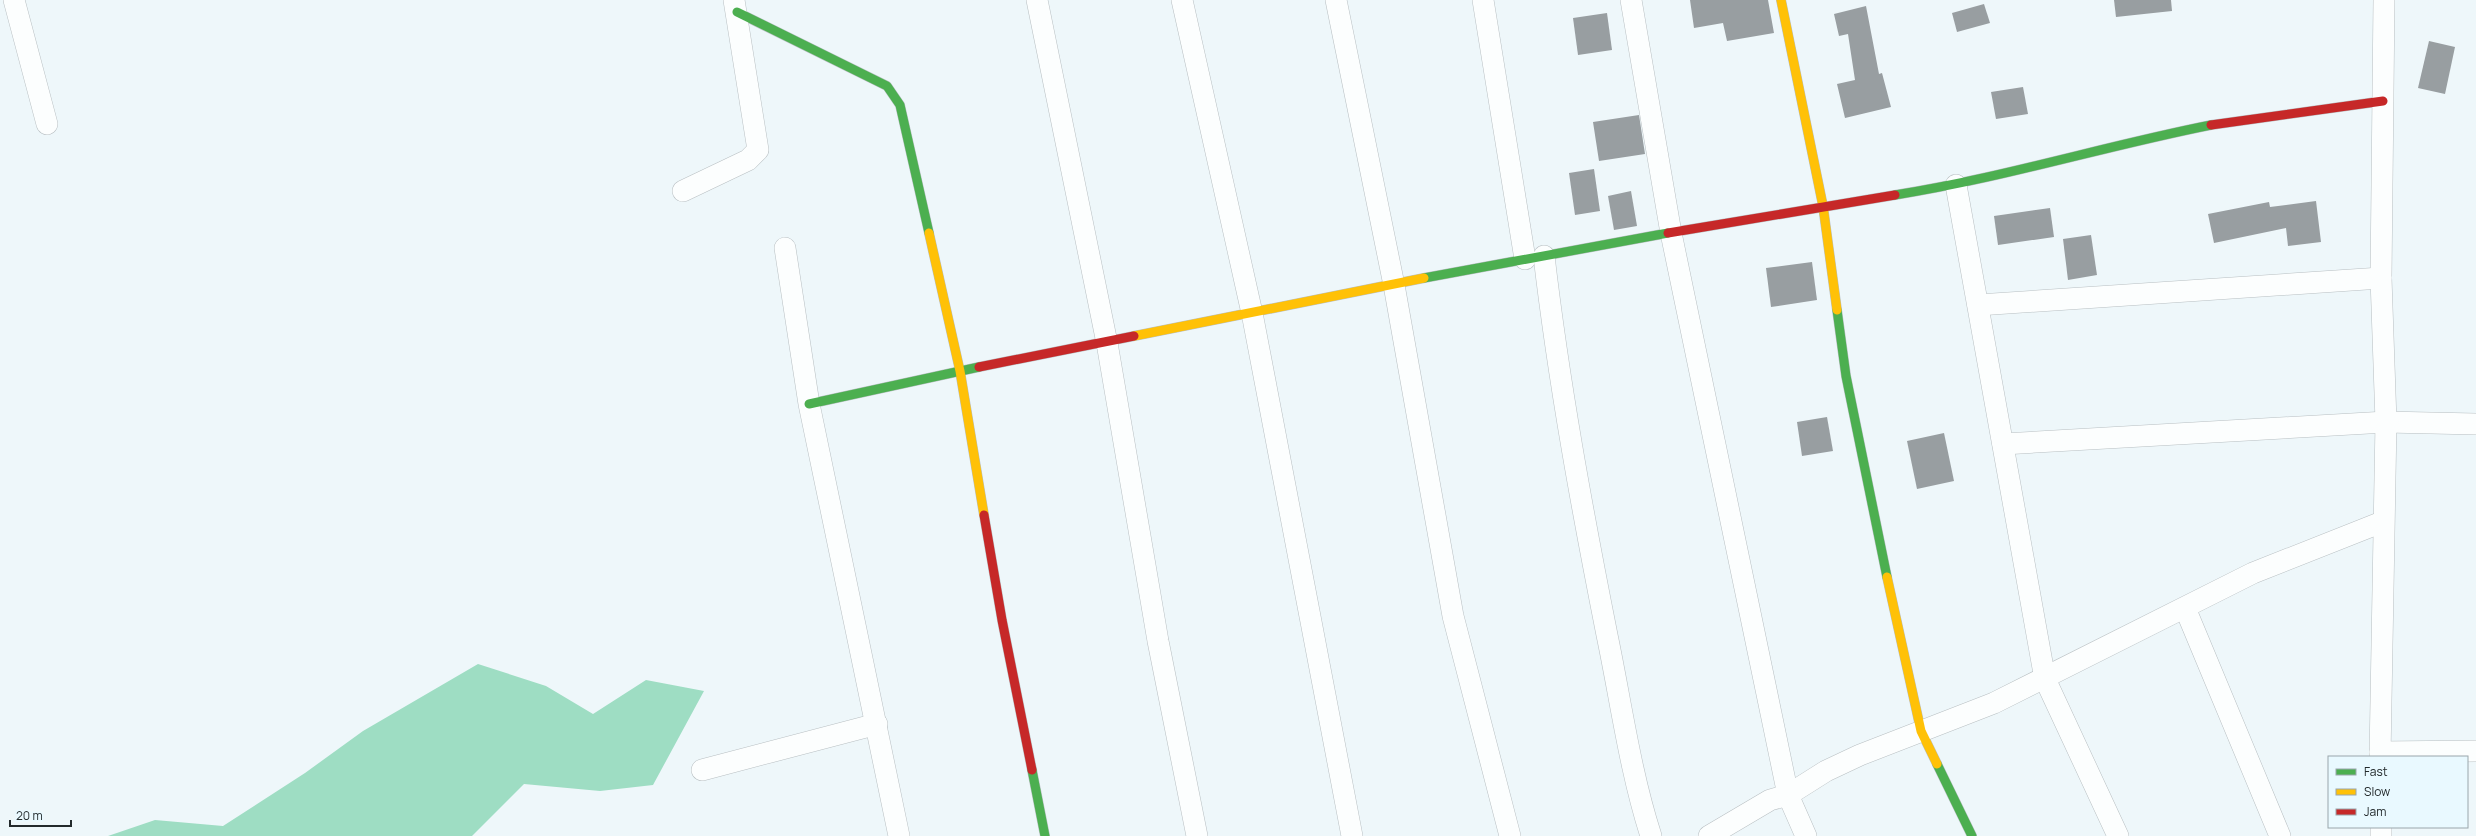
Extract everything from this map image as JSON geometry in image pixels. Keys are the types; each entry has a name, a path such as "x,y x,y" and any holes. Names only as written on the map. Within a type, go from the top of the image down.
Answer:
{"street":[{"path":"1037,0 1107,343 1158,641 1197,836"},
{"path":"1182,0 1252,313 1352,836"},
{"path":"1336,0 1394,285 1453,616 1510,836"},
{"path":"1483,0 1534,258 1555,350 1578,490 1632,762 1651,836"},
{"path":"1631,0 1671,233 1788,795 1806,836"},
{"path":"1781,0 1823,206 1846,376 1868,489 1921,732 1972,836"},
{"path":"2384,0 2381,278 2386,422 2382,522 2380,755 2476,751"},
{"path":"10,5 47,124"},
{"path":"683,191 748,160 758,150 736,6"},
{"path":"736,6 887,86 900,105 960,371 1002,620 1046,836"},
{"path":"809,404 960,371 1534,258 1823,206 1956,185 2151,137 2213,124 2383,101"},
{"path":"1956,185 2045,679 2118,836"},
{"path":"785,248 809,404 877,724 899,836"},
{"path":"1978,305 2381,278"},
{"path":"2003,444 2386,422 2476,424"},
{"path":"1709,836 1770,800 1788,795 1826,771 1860,755 1994,703 2045,679 2253,573 2382,522"},
{"path":"2185,608 2280,836"},
{"path":"702,770 877,724"}],"green space":[{"path":"478,664 546,686 593,714 646,680 704,691 653,785 600,791 524,784 472,836 108,836 155,820 223,826 305,773 363,731"}],"building":[{"path":"1690,0 1768,0 1774,33 1727,41 1723,23 1694,28"},
{"path":"2114,0 2171,0 2172,11 2116,17"},
{"path":"1984,4 1990,23 1957,32 1952,13"},
{"path":"1866,6 1879,74 1882,73 1891,107 1845,118 1837,84 1855,80 1848,34 1839,36 1834,14"},
{"path":"1607,13 1612,50 1578,55 1573,18"},
{"path":"2429,41 2455,47 2445,94 2418,88"},
{"path":"2023,87 2028,114 1996,119 1991,92"},
{"path":"1639,115 1645,154 1599,161 1593,122"},
{"path":"1594,169 1600,211 1575,215 1569,173"},
{"path":"1631,191 1637,226 1614,230 1608,196"},
{"path":"2316,201 2321,242 2288,246 2286,228 2214,243 2208,214 2269,202 2270,207"},
{"path":"2050,208 2054,237 1998,245 1994,216"},
{"path":"2091,235 2097,275 2068,280 2063,239"},
{"path":"1812,262 1817,300 1771,307 1766,268"},
{"path":"1827,417 1833,451 1802,456 1797,422"},
{"path":"1944,433 1954,481 1917,489 1907,441"}],"traffic: fast":[{"path":"737,12 887,86 900,105 929,233"},
{"path":"1895,195 1975,180 2132,142 2211,125"},
{"path":"1424,278 1668,233"},
{"path":"1837,310 1846,376 1887,577"},
{"path":"809,404 979,367"},
{"path":"1937,764 1972,836"},
{"path":"1032,770 1045,836"}],"traffic: slow":[{"path":"1781,0 1823,206 1837,310"},
{"path":"929,233 960,371 984,515"},
{"path":"1134,336 1424,278"},
{"path":"1887,577 1921,731 1937,764"}],"traffic: jam":[{"path":"2211,125 2383,101"},
{"path":"1668,233 1895,195"},
{"path":"979,367 1134,336"},
{"path":"984,515 1002,620 1032,770"}]}
